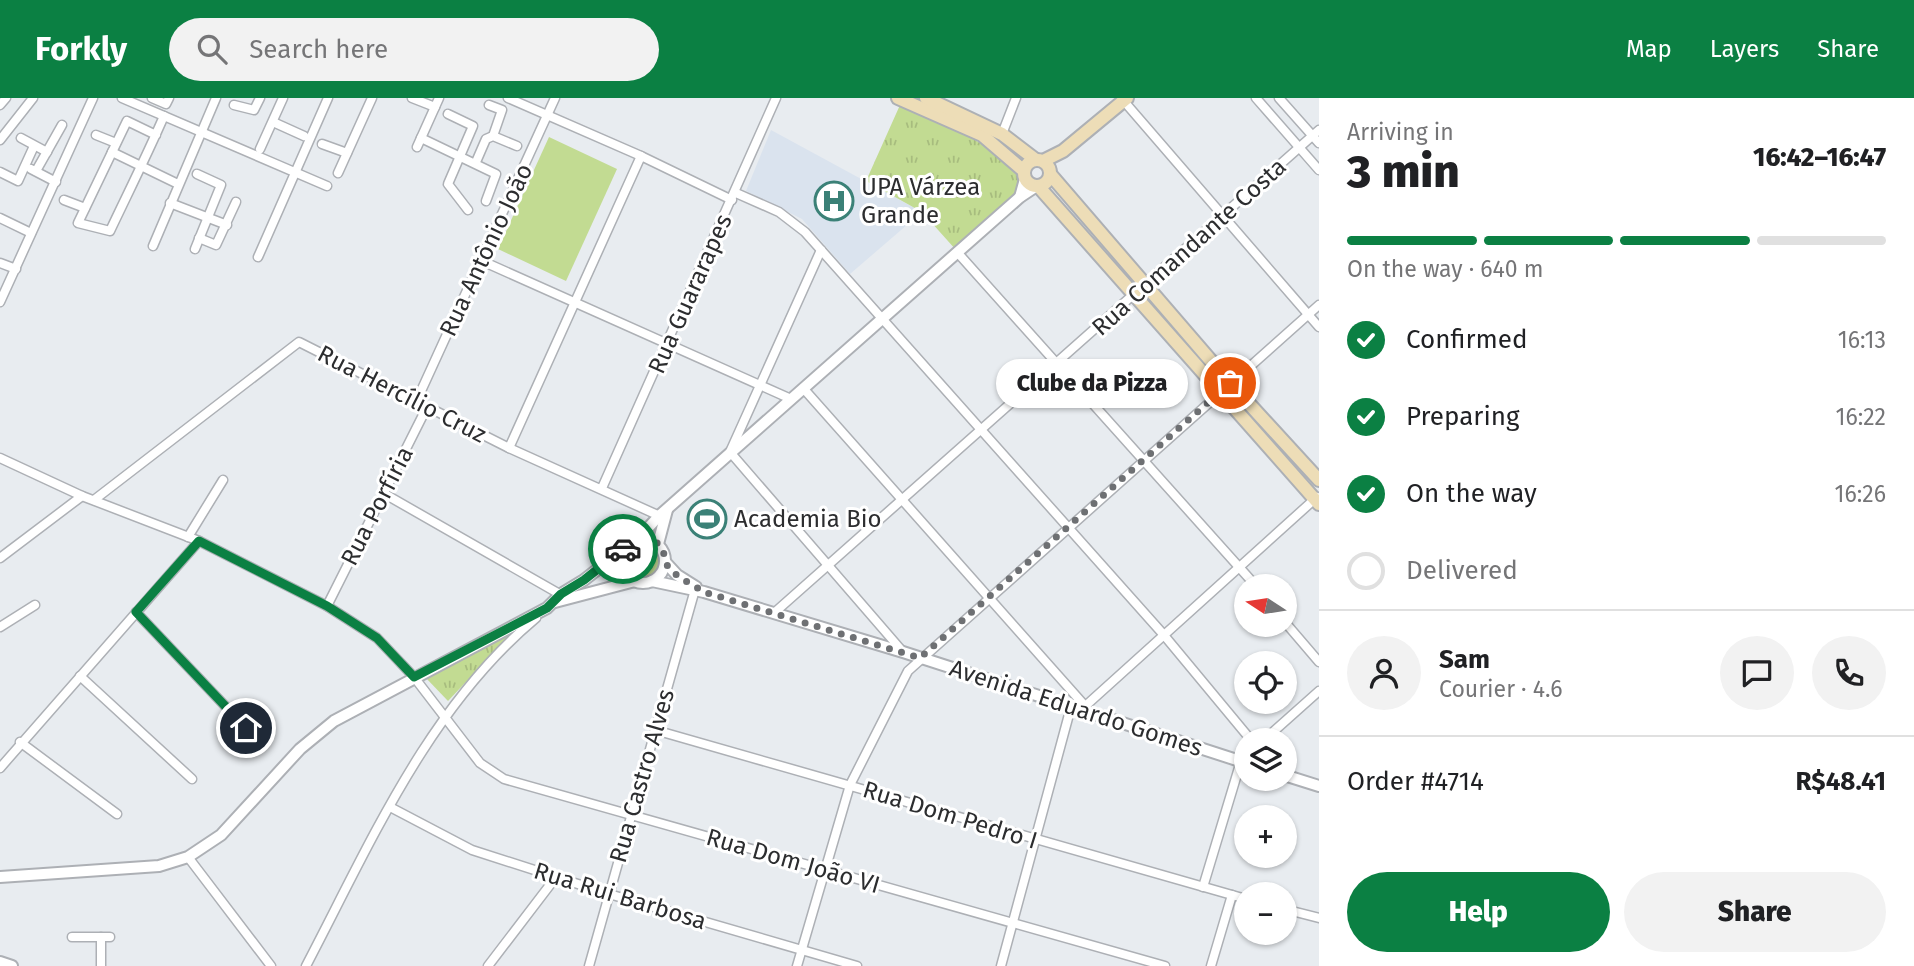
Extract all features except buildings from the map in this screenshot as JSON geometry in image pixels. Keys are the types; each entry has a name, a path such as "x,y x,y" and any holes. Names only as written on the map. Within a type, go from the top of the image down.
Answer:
{"main road":[{"path":"898,98 982,135 1031,181 1219,394 1318,499"},
{"path":"926,98 1002,134 1045,166 1230,383 1319,480"},
{"path":"1031,181 1028,163 1045,166 1124,99"},
{"path":"1031,181 1047,182 1045,166"}],"street":[{"path":"0,106 6,98"},
{"path":"0,140 33,98"},
{"path":"0,302 93,98"},
{"path":"122,98 327,186"},
{"path":"152,98 166,104 169,98"},
{"path":"153,246 216,98"},
{"path":"234,105 254,110 260,98"},
{"path":"260,149 283,98"},
{"path":"258,257 328,98"},
{"path":"338,173 372,98"},
{"path":"412,98 435,107"},
{"path":"439,98 419,143 461,155 496,174 486,201"},
{"path":"508,98 790,218 1163,634 1241,728"},
{"name":"Rua Antônio João","path":"416,402 555,98"},
{"name":"Rua Guararapes","path":"602,488 776,98"},
{"path":"1002,134 1016,98"},
{"path":"1256,98 1319,170"},
{"path":"1279,98 1315,132 1319,143"},
{"path":"1124,99 1319,327"},
{"path":"489,105 502,110 493,136"},
{"path":"448,114 473,126 448,184 468,210"},
{"path":"156,135 127,121 78,223 110,231 156,135 164,116"},
{"path":"273,122 304,136"},
{"path":"36,171 62,125"},
{"name":"Rua Comandante Costa","path":"774,613 1146,286 1300,149 1315,132"},
{"path":"96,135 116,143"},
{"path":"476,162 486,139 493,136 517,146"},
{"path":"21,138 47,152"},
{"path":"322,144 346,153"},
{"path":"0,173 18,181 34,146"},
{"path":"113,152 178,184"},
{"path":"509,448 641,156"},
{"path":"25,165 56,182"},
{"path":"195,249 221,185 197,174"},
{"path":"306,966 390,807 443,719 471,681 507,643 638,539 730,452 1020,197 1031,181"},
{"path":"64,200 85,208"},
{"path":"200,238 216,245 236,202"},
{"path":"170,204 227,225"},
{"path":"0,218 31,233"},
{"path":"730,452 821,250"},
{"path":"957,252 1245,574"},
{"path":"482,261 790,399"},
{"path":"0,263 16,269"},
{"path":"797,966 850,785 908,671 1319,304"},
{"name":"Rua Hercílio Cruz","path":"94,500 299,342 509,448 664,515"},
{"path":"803,388 989,598 1079,707"},
{"name":"Rua Porfíria","path":"327,606 427,407"},
{"path":"730,452 903,652"},
{"name":"Rua Dom João VI","path":"0,458 82,496 199,541 327,606 377,638 414,677 443,719 480,763 504,779 1165,966"},
{"path":"188,537 223,480"},
{"path":"383,493 557,601"},
{"path":"0,558 82,496"},
{"path":"1001,966 1035,841 1079,707 1318,499"},
{"path":"664,515 658,544 666,563 677,575 698,589"},
{"path":"638,539 658,544"},
{"path":"0,768 20,742 199,541"},
{"path":"626,547 621,564 625,574 635,581"},
{"path":"0,877 159,866 188,857 221,835 300,749 334,721 557,601 635,581 652,581 661,574 666,563"},
{"name":"Avenida Eduardo Gomes","path":"652,581 698,589 1234,757"},
{"name":"Rua Castro Alves","path":"589,966 655,730 698,589"},
{"path":"0,627 35,605"},
{"path":"136,612 246,728"},
{"path":"1297,636 1319,662"},
{"path":"80,676 192,779"},
{"path":"1277,728 1319,691"},
{"name":"Rua Dom Pedro I","path":"655,730 1035,841 1232,895"},
{"path":"20,742 117,814"},
{"path":"1297,779 1319,786"},
{"path":"1203,887 1234,791"},
{"name":"Rua Rui Barbosa","path":"390,807 472,850 609,894 858,966"},
{"path":"188,857 271,966"},
{"path":"488,966 556,877"},
{"path":"1211,966 1232,895"},
{"path":"1297,912 1319,918"},
{"path":"72,937 106,937 101,966"},
{"path":"0,962 12,966"}],"shaded area":[{"name":"UPA Várzea Grande","path":"771,130 922,212 850,274 802,219 746,191"}],"green space":[{"path":"900,105 974,139 1007,163 1018,177 1023,193 956,250 922,212 866,181"},
{"path":"549,137 617,169 566,281 498,249"},
{"path":"645,541 658,546 663,559 658,572 645,577 632,572 627,559 632,546"},
{"path":"514,631 448,701 425,677"}],"way so far":[{"path":"623,549 638,539 652,540 663,549 666,563 677,575 704,592 920,658 1230,383"}],"place":[{"name":"UPA Várzea Grande","path":"834,201"},
{"name":"Clube da Pizza","path":"1230,383"},
{"name":"Academia Bio","path":"707,519"}],"route":[{"path":"246,728 136,612 199,541 327,606 377,638 414,677 547,608 561,594 584,580 623,549"}]}
